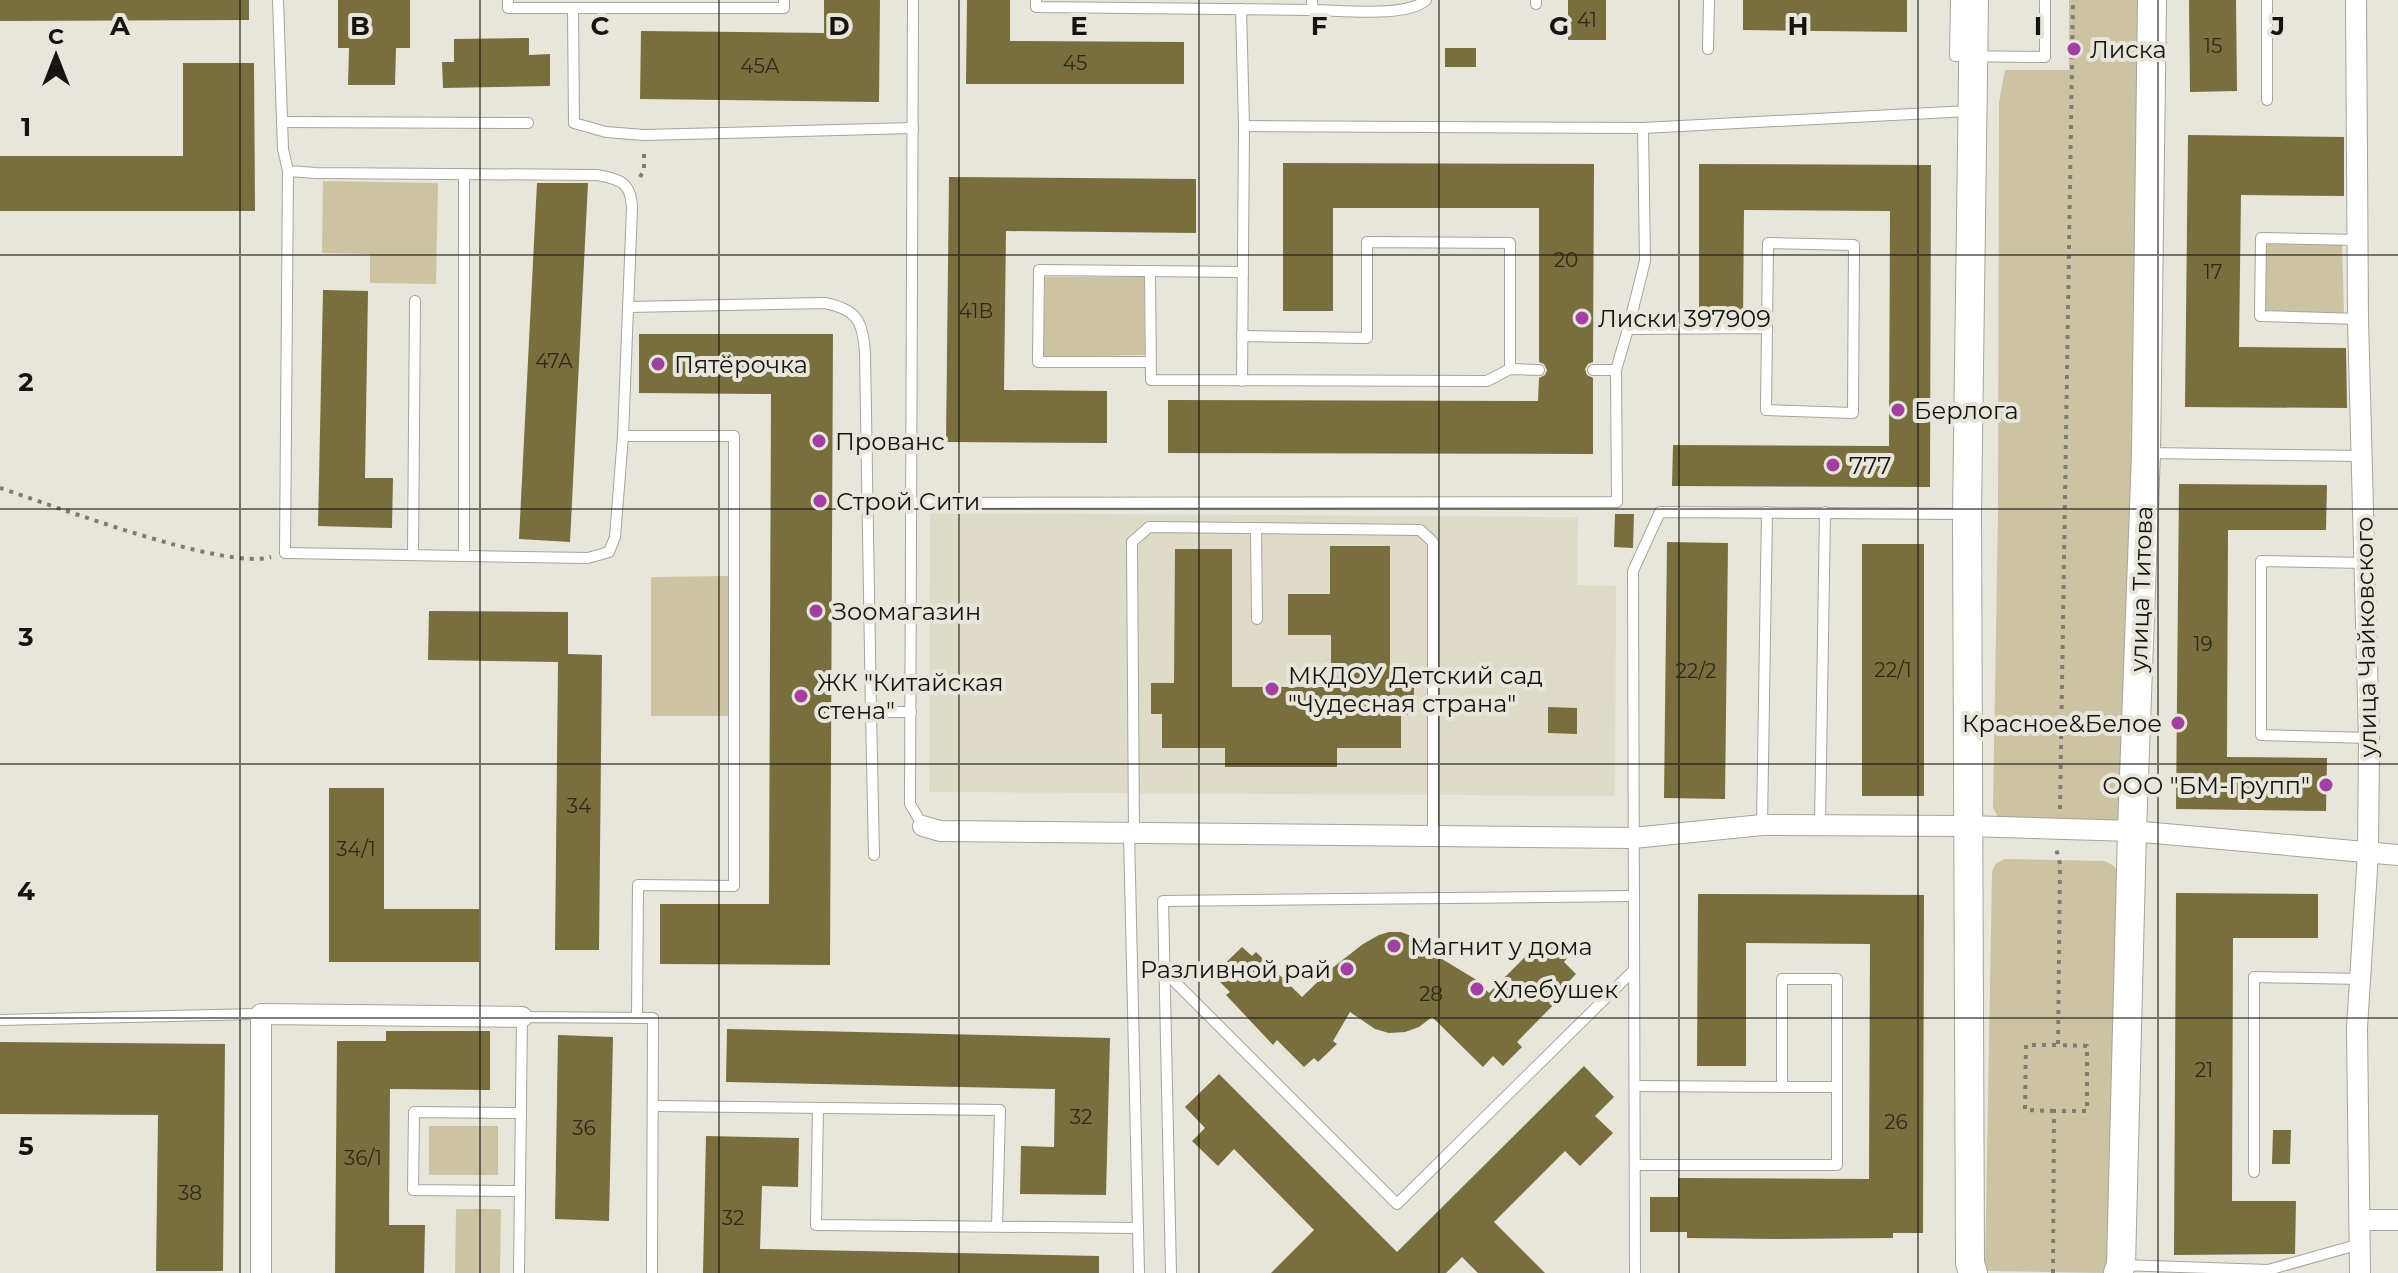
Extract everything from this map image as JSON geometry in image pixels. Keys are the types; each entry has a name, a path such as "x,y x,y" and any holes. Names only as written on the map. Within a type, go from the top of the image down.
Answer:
{"street":[{"path":"1969,1270 1967,514 1974,0"},
{"name":"улица Титова","path":"2119,1269 2146,453 2152,0"},
{"name":"улица Чайковского","path":"2356,0 2358,319 2369,738 2368,853 2357,1028 2360,1273"},
{"path":"923,826 940,831 1633,838 1762,825 1967,826 2132,831 2398,855"},
{"path":"261,1273 261,1014 522,1017"},
{"path":"2361,1220 2398,1220"}],"lane":[{"path":"278,0 282,122 288,171 285,553 588,558 609,552 615,537 623,436 632,208 627,185 612,177 597,175 288,171"},
{"path":"508,0 508,8 573,9 625,4 784,8 784,0"},
{"path":"913,0 910,804 923,826"},
{"path":"1036,0 1036,7 1173,4 1241,9 1312,5 1403,10 1419,7 1426,0"},
{"path":"1708,49 1709,0"},
{"path":"1956,0 1955,56 2045,57 2045,0"},
{"path":"2267,0 2267,100"},
{"path":"573,9 574,123 606,132 644,135 913,128"},
{"path":"1241,9 1244,126 1242,381"},
{"path":"1244,126 1643,128 1974,110"},
{"path":"282,122 528,123"},
{"path":"911,503 1617,502 1616,370 1645,261 1643,128"},
{"path":"464,174 464,556"},
{"path":"2358,240 2261,238 2260,316 2358,319"},
{"path":"1242,336 1367,338 1367,242 1510,243 1510,369"},
{"path":"1768,243 1854,245 1853,413 1766,410 1767,328 1768,243"},
{"path":"1150,362 1038,362 1039,270 1243,272"},
{"path":"1150,271 1151,380 1487,381 1510,369 1539,370"},
{"path":"413,555 415,301"},
{"path":"629,307 824,303 852,312 861,324 865,353 874,855"},
{"path":"1628,329 1767,328"},
{"path":"1593,370 1616,370"},
{"path":"623,436 734,436 734,886 638,885 637,1018"},
{"path":"2146,453 2363,456"},
{"path":"1635,1273 1633,571 1660,512 1967,514"},
{"path":"1762,825 1767,512"},
{"path":"1820,825 1825,512"},
{"path":"1139,1273 1132,833 1132,542 1149,527 1420,530 1433,542 1433,836"},
{"path":"1256,528 1257,619"},
{"path":"2365,563 2261,561 2261,735 2369,738"},
{"path":"871,712 911,712"},
{"path":"1171,1273 1163,901 1632,896"},
{"path":"1165,972 1397,1204 1633,971"},
{"path":"2254,1172 2254,977 2360,979"},
{"path":"1635,1165 1837,1165 1837,979 1782,979 1782,1087"},
{"path":"0,1020 261,1014"},
{"path":"519,1273 522,1017 653,1018 652,1273"},
{"path":"1635,1086 1837,1087"},
{"path":"653,1106 1000,1110 997,1226"},
{"path":"818,1108 816,1225 1138,1228"},
{"path":"520,1191 413,1190 413,1174 414,1112 521,1113"},
{"path":"2119,1269 2268,1271 2360,1244"}],"path":[{"path":"2060,817 2073,0"},
{"path":"0,488 141,534 218,555 263,560 285,553"},
{"path":"2058,1045 2060,864"},
{"path":"2026,1045 2058,1045 2087,1046 2087,1111 2025,1110 2026,1045"},
{"path":"2053,1273 2054,1111"}],"shaded area":[{"path":"2069,0 2145,0 2135,459 2119,819 2110,822 2005,821 1997,816 1993,807 1998,514 1999,102 2005,70 2069,70"},
{"path":"323,181 438,183 436,284 370,283 370,254 322,253"},
{"path":"2265,243 2342,243 2344,314 2265,312"},
{"path":"1045,277 1144,277 1145,355 1043,357"},
{"name":"МКДОУ Детский сад \"Чудесная страна\"","path":"930,513 1578,517 1577,585 1616,586 1615,796 929,792"},
{"path":"728,576 728,716 651,716 651,577"},
{"path":"2005,859 2105,861 2114,866 2123,879 2110,1257 2105,1273 1985,1271 1992,872 1996,863"},
{"path":"429,1126 498,1126 498,1175 429,1175"},
{"path":"456,1209 501,1209 500,1273 455,1273"}],"building":[{"path":"0,0 249,0 249,20 0,21"},
{"path":"338,0 410,0 410,48 396,48 395,85 348,85 349,48 338,48"},
{"path":"824,0 880,0 879,102 640,99 641,31 824,33"},
{"path":"967,0 1010,0 1010,41 1184,42 1184,84 966,84"},
{"path":"1568,0 1606,0 1606,40 1568,40"},
{"path":"1743,0 1907,0 1907,32 1743,30"},
{"path":"2189,0 2236,0 2237,91 2190,92"},
{"path":"529,38 529,55 550,54 550,86 443,88 442,62 454,62 454,39"},
{"path":"1445,48 1476,48 1476,67 1445,67"},
{"path":"183,63 254,63 255,211 0,211 0,156 183,156"},
{"path":"2188,135 2344,137 2344,196 2241,195 2239,347 2346,348 2347,408 2185,407"},
{"path":"1283,163 1594,164 1593,362 1585,369 1587,375 1593,378 1593,454 1168,453 1168,400 1538,401 1539,378 1547,370 1539,362 1539,208 1333,208 1333,311 1283,311"},
{"path":"1699,164 1931,165 1930,487 1672,486 1673,445 1889,446 1890,211 1744,210 1743,320 1699,320"},
{"path":"949,177 1196,179 1196,233 1006,231 1004,390 1107,391 1107,443 946,442"},
{"path":"537,183 588,183 570,542 519,539"},
{"path":"323,290 368,291 365,478 393,478 392,528 318,526"},
{"name":"ЖК \"Китайская стена\"","path":"639,334 833,334 830,965 660,964 660,904 769,904 771,394 639,393"},
{"path":"2179,484 2327,485 2326,530 2228,530 2227,757 2327,758 2326,811 2176,809"},
{"path":"1615,514 1634,514 1633,548 1614,547"},
{"path":"1667,542 1728,543 1725,799 1664,798"},
{"path":"1862,544 1924,544 1924,796 1862,796"},
{"path":"1330,546 1390,546 1390,682 1414,682 1414,715 1401,715 1401,748 1337,748 1337,767 1225,767 1225,748 1162,748 1162,714 1151,714 1151,683 1174,683 1175,549 1232,549 1232,687 1331,687 1331,635 1288,635 1288,594 1330,594"},
{"path":"429,611 568,612 568,654 602,655 599,950 555,950 558,662 428,660"},
{"path":"1548,707 1577,708 1577,734 1548,733"},
{"path":"329,788 384,788 384,909 479,909 479,962 329,962"},
{"path":"2176,893 2318,894 2318,938 2233,938 2232,1201 2296,1201 2295,1254 2174,1255"},
{"path":"1698,894 1924,895 1923,1233 1893,1233 1893,1238 1778,1239 1687,1238 1687,1232 1650,1232 1650,1197 1678,1197 1678,1178 1869,1179 1870,944 1746,943 1746,1066 1697,1066"},
{"path":"1389,932 1401,932 1421,940 1442,959 1475,979 1489,993 1533,949 1537,952 1545,944 1549,948 1553,944 1567,958 1564,962 1576,974 1560,991 1564,994 1517,1042 1522,1047 1503,1066 1493,1056 1483,1067 1432,1017 1419,1027 1389,1033 1375,1029 1350,1012 1333,1041 1337,1044 1318,1062 1314,1058 1304,1067 1277,1040 1273,1045 1226,995 1230,992 1213,975 1242,947 1252,956 1256,952 1302,997 1363,944"},
{"path":"727,1029 1110,1038 1106,1195 1020,1194 1021,1146 1054,1147 1055,1089 726,1082"},
{"path":"386,1031 490,1031 490,1090 390,1089 389,1225 425,1225 424,1273 335,1273 337,1041 386,1041"},
{"path":"558,1035 613,1037 609,1221 555,1219"},
{"path":"0,1042 225,1044 223,1271 156,1271 158,1115 0,1114"},
{"path":"1584,1066 1614,1097 1595,1116 1613,1133 1580,1166 1565,1151 1494,1222 1545,1273 1478,1273 1462,1257 1446,1273 1271,1273 1314,1230 1234,1149 1218,1166 1192,1141 1205,1128 1185,1107 1219,1074 1397,1252"},
{"path":"2273,1130 2291,1130 2290,1164 2272,1164"},
{"path":"706,1136 799,1138 798,1187 762,1186 760,1249 1099,1256 1099,1273 703,1273"}],"place":[{"name":"Лиска","path":"2074,49"},
{"name":"Лиски 397909","path":"1582,318"},
{"name":"Пятёрочка","path":"658,364"},
{"name":"Берлога","path":"1898,410"},
{"name":"Прованс","path":"819,441"},
{"name":"777","path":"1833,465"},
{"name":"Строй Сити","path":"820,501"},
{"name":"Зоомагазин","path":"816,611"},
{"name":"МКДОУ Детский сад \"Чудесная страна\"","path":"1272,689"},
{"name":"ЖК \"Китайская стена\"","path":"801,696"},
{"name":"Красное&Белое","path":"2178,723"},
{"name":"ООО \"БМ-Групп\"","path":"2326,785"},
{"name":"Магнит у дома","path":"1394,946"},
{"name":"Разливной рай","path":"1347,969"},
{"name":"Хлебушек","path":"1477,989"}]}
